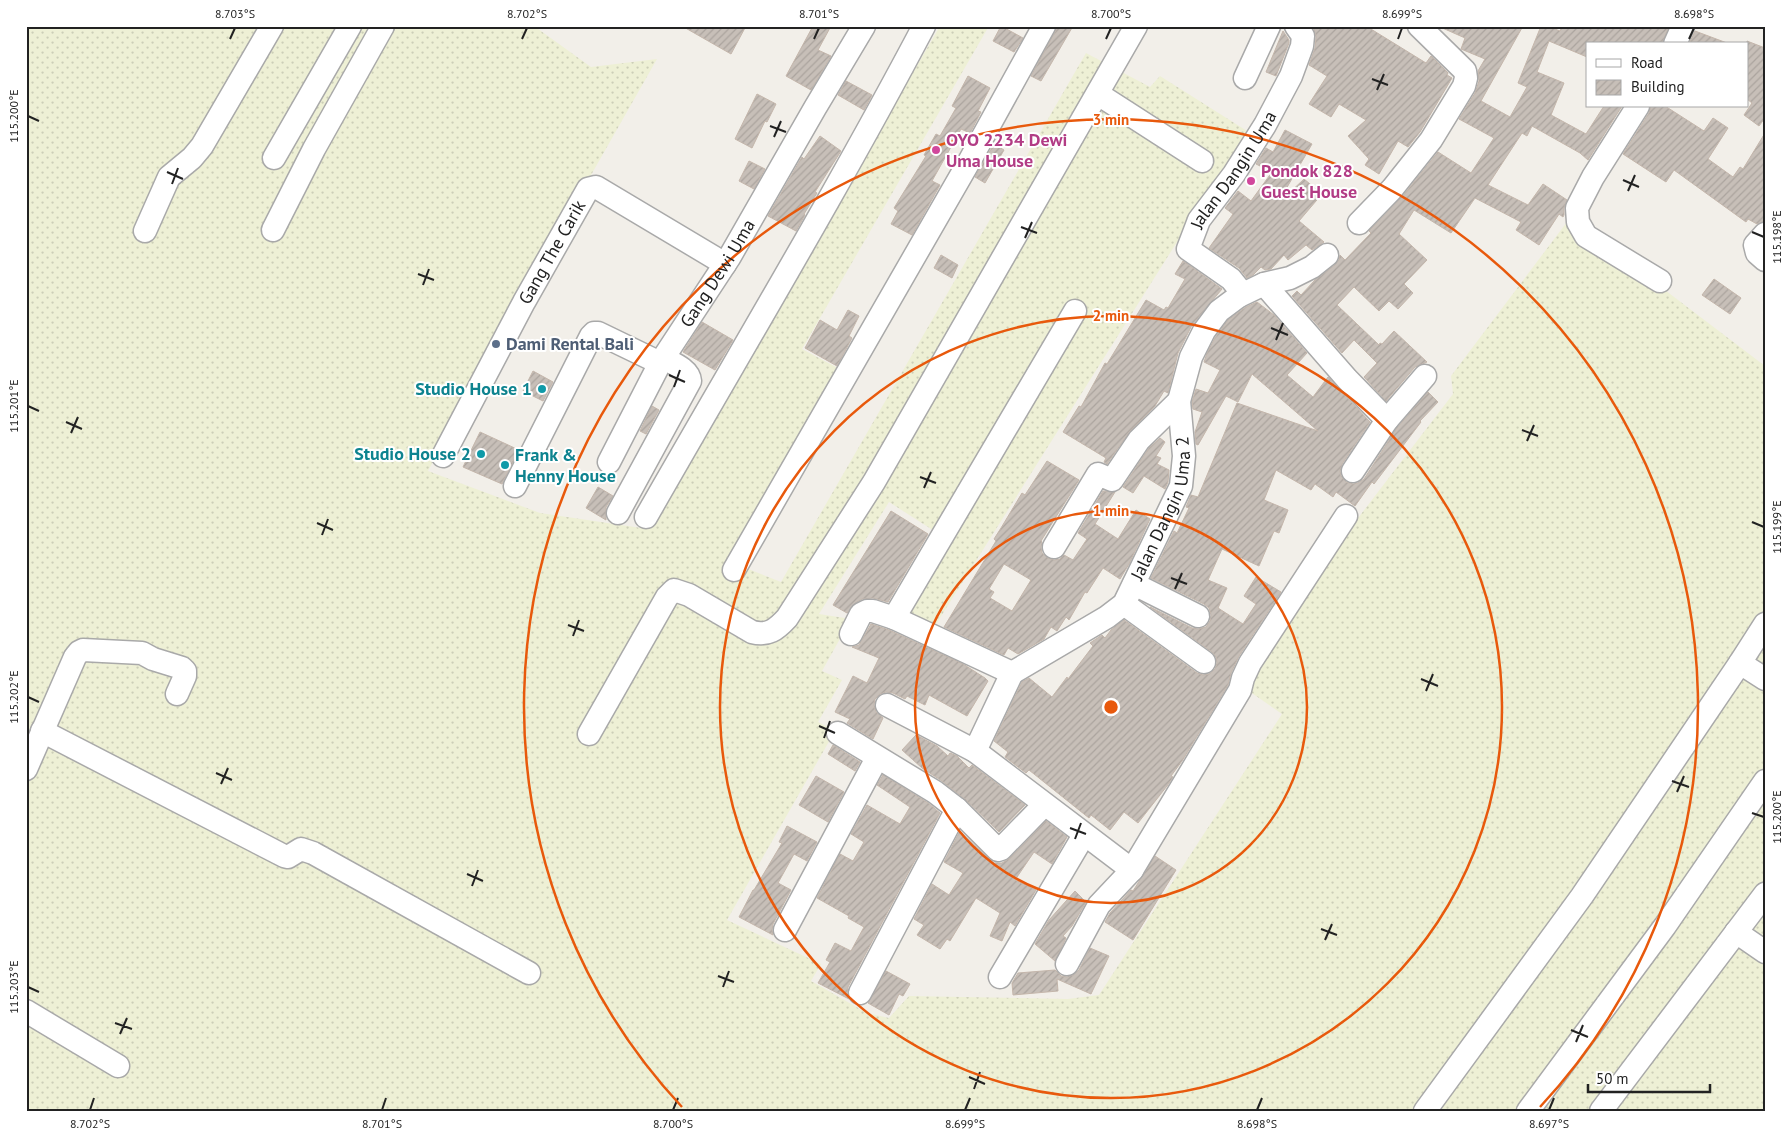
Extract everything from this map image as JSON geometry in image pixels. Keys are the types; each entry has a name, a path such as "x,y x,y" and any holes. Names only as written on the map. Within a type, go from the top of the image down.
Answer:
{"street":[{"path":"145,231 169,177 192,158 202,146 272,26"},
{"path":"274,158 350,26"},
{"path":"273,230 314,149 383,26"},
{"name":"Gang Dewi Uma","path":"610,462 661,360 726,264 864,26"},
{"path":"646,517 826,204 924,26"},
{"path":"734,570 970,160 1044,26"},
{"path":"589,734 667,597 674,590 689,595 752,632 763,634 776,630 787,618 874,482 1136,26"},
{"path":"1245,78 1270,26"},
{"name":"Jalan Dangin Uma","path":"1239,296 1239,289 1231,279 1188,249 1199,220 1234,174 1265,126 1291,76 1302,46 1302,36 1296,26"},
{"path":"1359,223 1392,189 1431,140 1464,86 1465,71 1419,26"},
{"path":"1676,42 1683,26"},
{"path":"1098,94 1202,161"},
{"path":"1637,108 1593,177 1577,208 1578,222 1586,236 1660,281"},
{"name":"Gang The Carik","path":"443,456 524,302 588,189 596,188 726,264"},
{"path":"1765,234 1755,246 1757,253 1765,260"},
{"name":"Jalan Dangin Uma 2","path":"1012,672 1106,617 1129,594 1181,486 1184,456 1180,402 1191,356 1204,331 1219,311 1239,296 1264,284 1297,274 1312,267 1327,255"},
{"path":"1264,284 1347,379 1386,420"},
{"path":"894,618 1075,310"},
{"path":"515,486 594,333 598,333 661,360 686,372 690,376 690,381 618,513"},
{"path":"1353,471 1386,420 1425,376"},
{"path":"1054,547 1098,474 1112,480 1139,440 1180,402"},
{"path":"1067,964 1099,905 1132,870 1240,690 1250,663 1346,516"},
{"path":"1129,594 1198,616"},
{"path":"1129,594 1204,662"},
{"path":"851,634 858,617 864,612 872,611 894,618 1012,672 975,751"},
{"path":"1425,1111 1582,896 1765,624"},
{"path":"26,769 75,657 83,650 142,653 153,659 182,668 185,671 185,676 176,694"},
{"path":"1740,663 1765,679"},
{"path":"887,705 975,751 1084,836 1132,870"},
{"path":"42,731 284,856 288,857 301,849 313,854 529,973"},
{"path":"838,734 935,792 957,810 998,850 1044,804"},
{"path":"785,930 877,758"},
{"path":"1528,1111 1665,926 1765,781"},
{"path":"860,993 957,810"},
{"path":"1000,977 1084,836"},
{"path":"1601,1111 1765,894"},
{"path":"1736,932 1765,952"},
{"path":"26,1011 118,1066"}],"green space":[{"path":"26,26 534,26 591,67 657,59 520,300 428,471 540,513 648,529 940,26 989,26 802,349 849,374 741,566 781,582 1086,53 1150,87 1160,76 1247,131 933,629 902,608 939,534 889,502 819,614 851,619 822,671 842,680 818,722 835,731 727,920 821,964 811,981 867,1013 889,1018 909,996 1068,999 1099,995 1282,714 1246,689 1342,539 1453,394 1451,376 1570,218 1765,366 1765,1111 26,1111"}],"building":[{"path":"682,26 746,26 731,54"},
{"path":"813,26 831,26 818,50 831,56 811,90 786,76"},
{"path":"1001,26 1023,38 1014,52 993,41"},
{"path":"1057,26 1073,26 1041,81 1031,76"},
{"path":"1316,26 1366,26 1426,63 1431,56 1448,73 1447,75 1452,78 1420,132 1408,147 1398,141 1379,174 1365,165 1369,159 1348,136 1366,120 1339,104 1331,117 1309,104 1327,76 1309,65 1315,48 1316,37 1314,29"},
{"path":"1438,26 1523,26 1481,101 1510,117 1527,87 1518,83 1541,26 1547,26 1560,31 1562,26 1669,26 1663,42 1586,42 1586,57 1549,41 1537,72 1564,83 1551,115 1586,134 1603,108 1621,108 1588,160 1580,153 1532,126 1527,136 1522,133 1488,185 1528,205 1543,184 1567,200 1563,217 1559,214 1539,245 1516,230 1521,222 1475,198 1451,233 1414,210 1399,234 1427,260 1404,284 1413,293 1398,309 1389,301 1379,311 1354,287 1337,305 1379,345 1394,331 1427,362 1415,367 1386,401 1364,377 1377,363 1354,340 1342,353 1292,296 1297,291 1301,295 1315,280 1335,265 1340,255 1345,260 1371,233 1369,231 1402,197 1438,152 1471,173 1494,138 1459,119 1475,93 1479,81 1478,71 1485,59 1461,49 1465,38"},
{"path":"1283,31 1289,43 1276,76 1266,72"},
{"path":"1695,31 1724,42 1690,42"},
{"path":"1747,42 1765,48 1765,118 1759,126 1744,115 1752,103 1748,100"},
{"path":"968,76 990,88 978,111 981,112 970,133 961,129 932,181 940,185 912,235 891,224 898,211 894,208 926,156 924,155 936,134 940,136 956,108 952,106"},
{"path":"846,81 872,95 864,110 838,95"},
{"path":"757,94 776,104 767,122 765,121 752,148 735,139"},
{"path":"1650,108 1668,108 1704,131 1713,118 1728,128 1708,159 1733,177 1740,167 1743,169 1765,133 1765,221 1757,224 1748,219 1746,222 1674,170 1666,182 1623,154"},
{"path":"1285,130 1312,144 1282,196 1284,198 1304,179 1322,194 1299,221 1324,242 1312,250 1306,245 1288,260 1284,255 1271,269 1265,270 1261,267 1247,278 1239,268 1209,248 1233,214 1225,208 1238,191 1251,201 1272,172 1256,164 1266,148 1273,152"},
{"path":"820,136 841,151 815,192 817,193 796,231 768,216 802,157 804,159"},
{"path":"994,144 1004,150 985,183 975,177"},
{"path":"749,161 765,169 754,189 739,181"},
{"path":"941,255 958,265 952,278 934,268"},
{"path":"1183,261 1222,289 1192,325 1178,353 1168,393 1164,391 1155,406 1130,431 1107,464 1104,462 1106,458 1063,432 1079,406 1081,407 1105,363 1107,364 1146,300 1164,310 1166,307 1168,308 1185,279 1175,274"},
{"path":"1714,279 1741,298 1730,314 1702,295"},
{"path":"1257,302 1274,315 1307,353 1287,375 1313,397 1328,377 1370,422 1342,464 1341,476 1346,482 1353,484 1364,479 1397,428 1428,392 1438,402 1420,421 1374,484 1372,482 1355,506 1336,492 1333,497 1315,484 1311,490 1276,470 1264,500 1288,510 1279,533 1274,531 1259,566 1222,549 1208,580 1227,588 1218,608 1243,624 1256,604 1244,596 1256,577 1281,592 1239,656 1228,685 1171,776 1173,777 1167,786 1138,823 1124,812 1110,830 1091,815 1089,818 1029,770 1026,773 1005,757 1008,752 994,741 1022,682 1029,678 1052,697 1093,646 1090,643 1102,635 1105,638 1111,630 1124,620 1197,673 1209,674 1215,669 1216,657 1212,652 1150,607 1192,628 1198,629 1206,627 1210,621 1209,608 1151,578 1174,531 1177,533 1189,508 1186,507 1191,495 1198,497 1237,403 1318,431 1252,374 1238,402 1226,396 1198,445 1196,444 1195,432 1202,412 1193,409 1192,402 1196,389 1208,393 1220,370 1204,362 1207,353 1228,320 1246,307"},
{"path":"848,310 859,316 849,336 852,338 837,366 805,348 820,320 837,330"},
{"path":"702,322 733,340 715,370 683,352"},
{"name":"Studio House 1","path":"533,371 553,382 543,401 523,391"},
{"path":"652,406 659,410 646,434 640,431"},
{"path":"480,432 519,450 502,484 463,467"},
{"path":"1160,438 1165,442 1156,456 1161,458 1157,464 1169,470 1165,489 1144,476 1133,493 1123,487 1149,448"},
{"path":"1047,461 1079,480 1041,541 1042,553 1054,560 1060,559 1064,555 1073,560 1087,539 1078,533 1103,491 1115,492 1095,524 1118,539 1136,510 1150,519 1120,579 1103,568 1087,593 1085,592 1069,620 1066,617 1057,631 1051,627 1044,639 1018,654 1008,648 1004,655 944,627 996,541 994,539 1022,493 1025,495","holes":["1004,564 1031,580 1012,611 990,598 994,592 989,589"]},
{"path":"598,487 613,496 606,507 606,520 586,508"},
{"path":"891,511 928,534 888,602 873,598 862,599 855,603 847,613 833,605"},
{"path":"871,624 889,630 963,664 985,678 988,681 967,716 929,695 925,705 907,696 905,699 886,692 880,694 875,699 876,712 883,718 873,739 847,723 850,719 835,712 853,676 867,683 879,658 852,647 859,645"},
{"path":"916,735 937,746 948,756 950,753 957,756 969,768 972,765 1025,805 999,832 965,799 922,768 902,750"},
{"path":"833,745 860,762 855,771 828,754"},
{"path":"883,775 928,803 940,813 848,987 849,999 818,983 830,962 826,960 835,943 851,951 864,927 817,898 840,854 853,861 864,842 851,834 867,805 900,824 910,807 877,785"},
{"path":"816,776 844,792 828,822 799,805"},
{"path":"1046,821 1067,837 1052,864 1034,852 1015,880 1036,890 1015,926 1010,922 1002,941 990,936 1000,913 976,898 950,941 947,939 940,949 917,935 924,925 914,919 932,884 949,895 963,873 944,862 960,831 994,863 1002,863 1010,858"},
{"path":"787,826 817,842 807,861 794,854 778,883 791,890 773,924 773,935 739,917 782,843 779,842"},
{"path":"1155,856 1176,870 1133,940 1105,922 1110,913 1131,890 1133,891"},
{"path":"1075,891 1086,902 1072,926 1063,936 1066,938 1055,961 1035,944 1049,920"},
{"path":"1090,948 1109,956 1091,994 1057,979 1058,991 1013,995 1012,983 1018,973 1055,970 1061,976 1073,975 1079,970"},
{"path":"886,971 910,984 903,996 899,994 889,1015 868,1003"}],"place":[{"name":"OYO 2234 Dewi Uma House","path":"936,150"},
{"name":"Pondok 828 Guest House","path":"1251,181"},
{"name":"Dami Rental Bali","path":"496,344"},
{"name":"Studio House 1","path":"542,389"},
{"name":"Studio House 2","path":"481,454"},
{"name":"Frank & Henny House","path":"505,465"}]}
